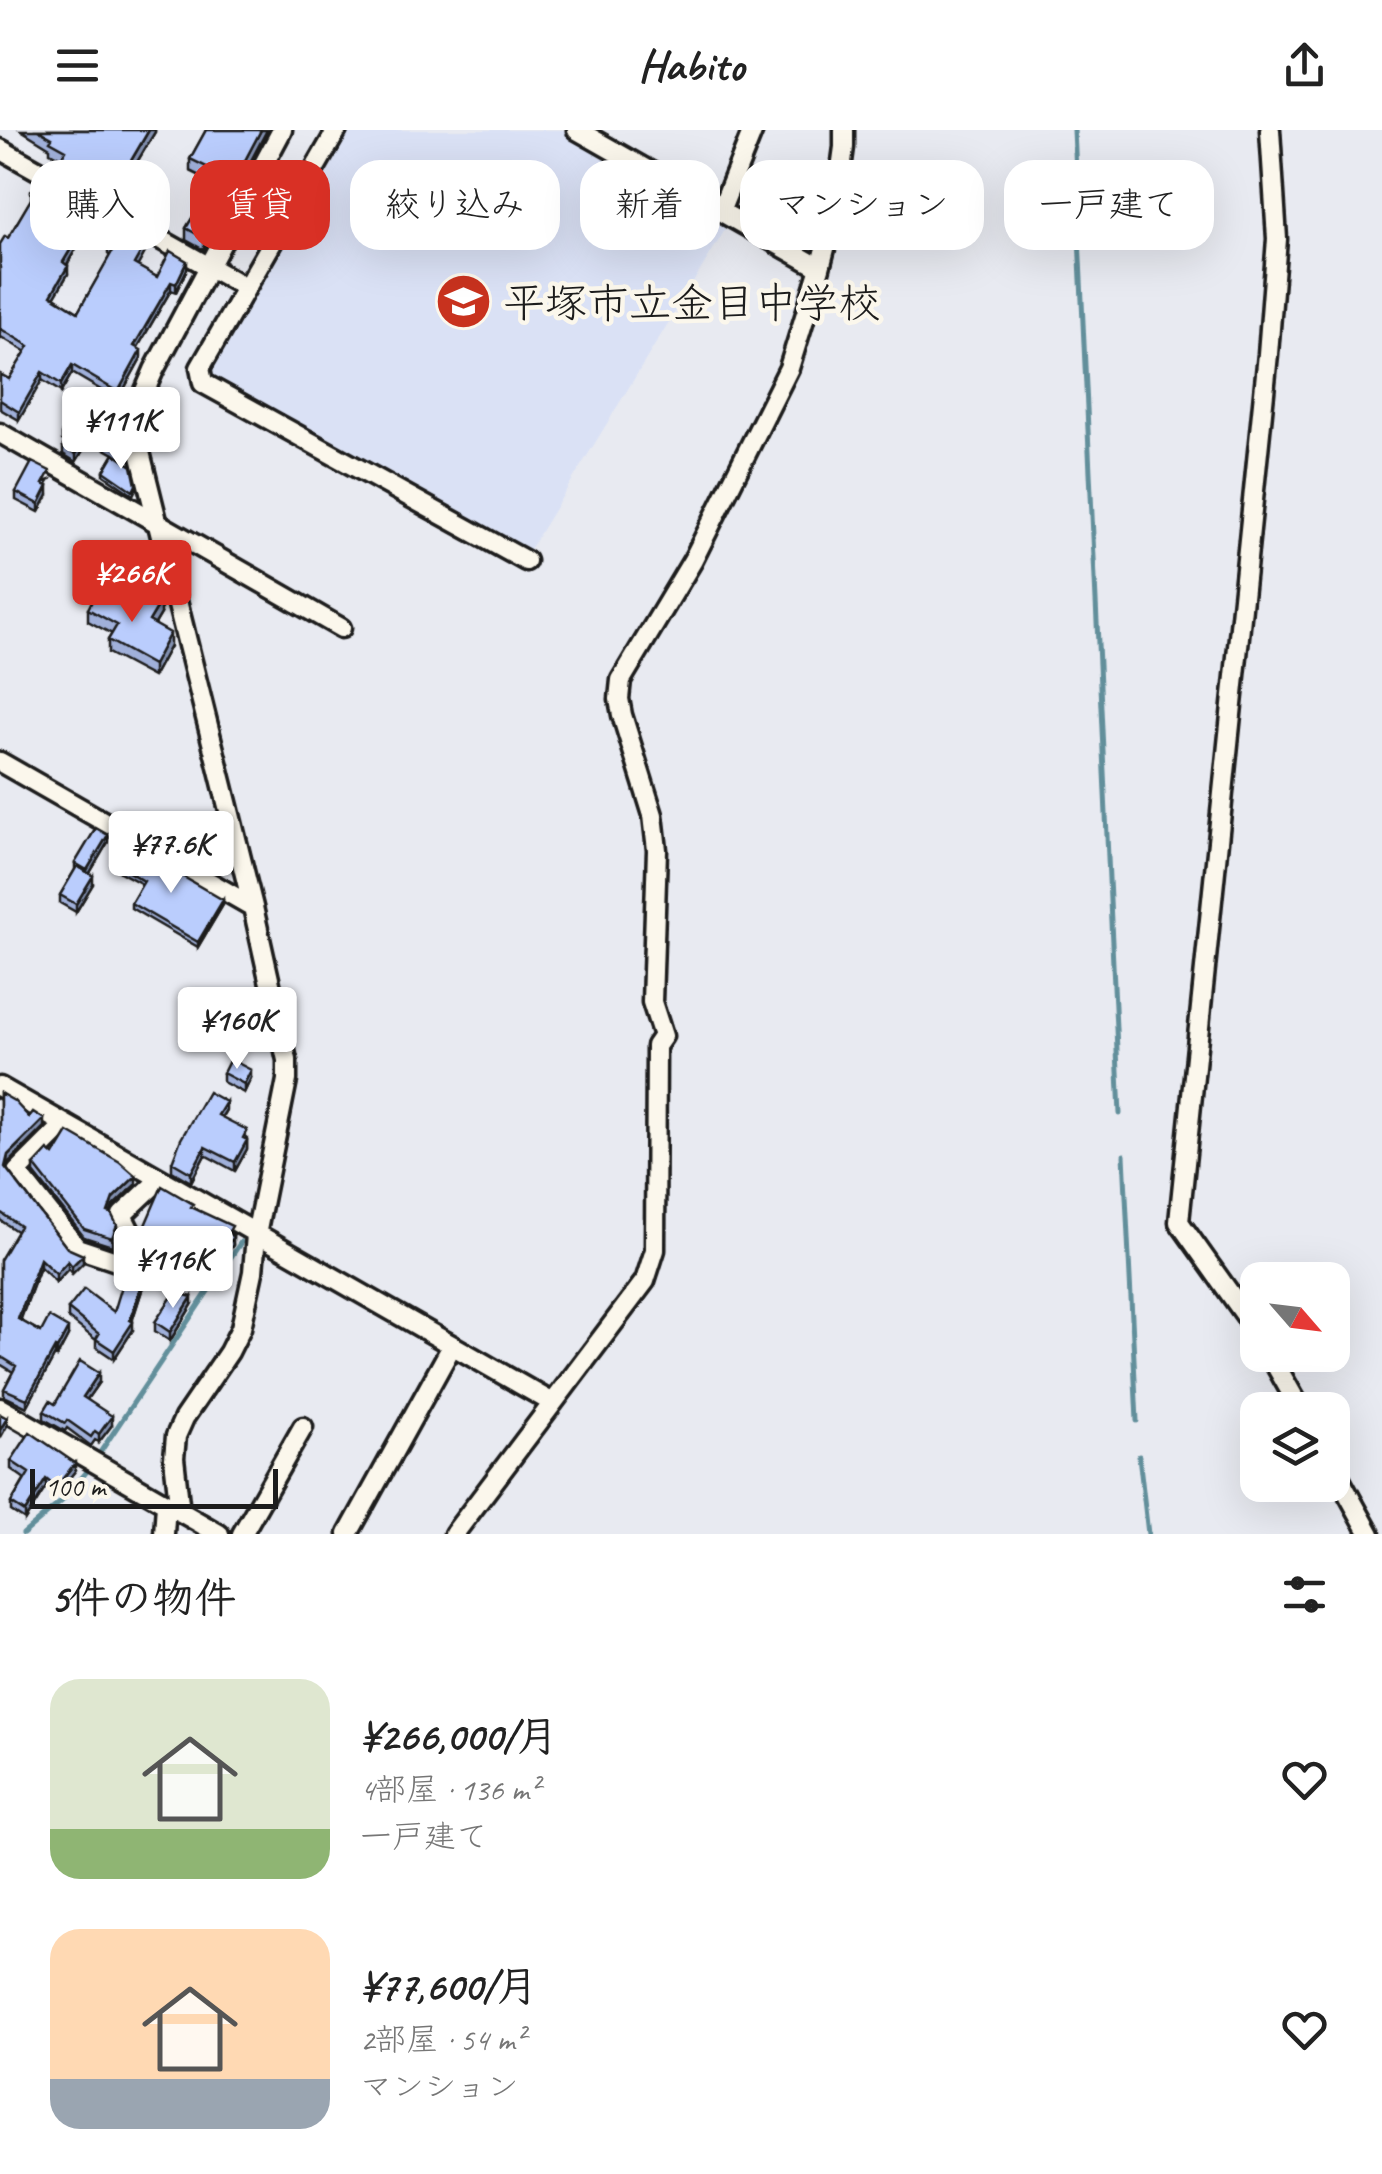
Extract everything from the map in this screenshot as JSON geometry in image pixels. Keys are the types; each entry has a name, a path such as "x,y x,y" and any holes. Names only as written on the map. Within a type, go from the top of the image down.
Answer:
{"street":[{"path":"164,1534 173,1508 176,1436 242,1328 287,1080 287,1060 137,440 140,402 282,130"},
{"path":"337,130 200,368 203,383 526,561"},
{"path":"577,130 629,160"},
{"path":"753,130 720,212 820,268"},
{"path":"454,1534 644,1281 655,1250 656,1046 663,1036 652,1002 657,850 653,816 622,715 621,680 693,560 789,368 836,206 844,130"},
{"path":"1240,1308 1179,1222 1276,258 1270,130"},
{"path":"0,149 246,287"},
{"path":"0,433 340,628"},
{"path":"0,762 253,907"},
{"path":"0,1087 552,1403"},
{"path":"64,1124 17,1172 77,1248 119,1262 131,1233 122,1215 159,1180"},
{"path":"348,1534 452,1346"},
{"path":"0,1408 219,1534"},
{"path":"242,1534 302,1427"},
{"path":"1350,1498 1370,1534"}],"shaded area":[{"name":"平塚市立金目中学校","path":"344,130 563,130 615,160 580,160 580,250 713,250 526,556 208,379 206,374 276,250 330,250 327,160"}],"building":[{"path":"38,130 149,130 131,160 65,160 61,158 66,150 50,141 52,138"},
{"path":"206,130 261,130 245,160 190,159"},
{"path":"30,201 30,250 70,250 63,262 68,266 51,295 78,312 113,250 142,250 134,264 157,277 170,251 187,261 134,346 141,350 118,392 72,365 61,384 42,372 19,412 0,400 0,374 9,379 29,346 0,330 0,244 5,236 8,238"},
{"path":"114,403 126,410 126,419 118,431 126,440 121,450 89,432 76,454 63,446 69,436 62,432 79,405 104,420"},
{"path":"114,454 132,466 136,485 133,491 104,471"},
{"path":"32,462 50,471 39,504 16,492"},
{"path":"98,589 136,609 144,593 161,601 149,621 170,633 153,665 108,640 117,625 88,609"},
{"path":"96,828 108,835 87,870 75,863"},
{"path":"132,847 223,900 198,942 131,903 144,881 120,867"},
{"path":"77,866 93,876 76,904 60,895"},
{"path":"230,1059 251,1070 244,1084 223,1073"},
{"path":"208,1092 226,1102 218,1115 247,1130 243,1138 247,1140 235,1162 205,1147 191,1173 172,1162"},
{"path":"0,1093 29,1117 33,1112 44,1119 8,1155 5,1167 67,1248 83,1255 72,1266 68,1261 56,1274 40,1259 18,1319 41,1332 49,1317 68,1328 27,1399 4,1389 16,1366 0,1356 0,1260 20,1226 0,1212"},
{"path":"68,1132 120,1162 136,1176 113,1198 108,1212 117,1225 112,1238 84,1229 34,1165 48,1150 54,1155"},
{"path":"162,1186 193,1204 191,1207 232,1226 228,1233 233,1237 203,1280 133,1253"},
{"path":"125,1276 142,1281 130,1320 133,1322 114,1351 96,1339 99,1334 68,1309 84,1289 114,1312"},
{"path":"175,1292 192,1297 170,1332 155,1322"},
{"path":"80,1361 99,1373 83,1397 112,1416 99,1434 95,1431 91,1437 67,1420 65,1423 44,1411 50,1401 55,1404"},
{"path":"30,1432 75,1463 56,1487 46,1479 25,1512 11,1503 29,1473 11,1461"}],"waterway":[{"path":"1074,130 1120,1114"},
{"path":"1124,1155 1137,1421"},
{"path":"23,1534 62,1501 89,1469 241,1242"},
{"path":"1139,1456 1148,1534"}],"place":[{"name":"平塚市立金目中学校","path":"464,302"}]}
